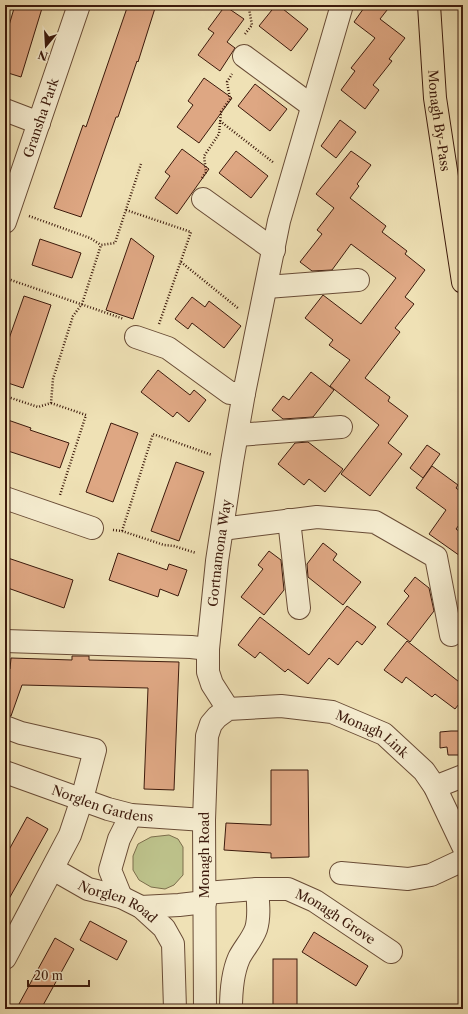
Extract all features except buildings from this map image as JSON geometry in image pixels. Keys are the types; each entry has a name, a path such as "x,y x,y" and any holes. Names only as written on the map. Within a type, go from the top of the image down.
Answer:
{"highway":[{"name":"Monagh By-Pass","path":"429,5 435,98 463,282"}],"street":[{"name":"Gransha Park","path":"7,215 79,5"},
{"name":"Gortnamona Way","path":"228,709 212,684 208,672 208,649 222,529 232,462 244,393 267,287 279,221 342,5"},
{"path":"244,56 312,106"},
{"path":"5,110 38,123"},
{"path":"203,199 274,250"},
{"path":"267,287 358,280"},
{"path":"131,328 168,348 230,392 244,393"},
{"path":"238,434 341,427"},
{"path":"5,498 92,528"},
{"path":"222,529 317,516 374,522 436,556 451,635"},
{"path":"289,520 298,608"},
{"path":"5,641 191,647 208,649"},
{"name":"Monagh Link","path":"228,709 280,706 332,712 384,734 424,771 463,846"},
{"name":"Monagh Road","path":"205,1009 204,820 207,736 211,724 216,717 228,709"},
{"path":"5,727 21,733 95,750 82,799 70,835 5,958"},
{"name":"Norglen Gardens","path":"5,772 108,809 131,815 204,820"},
{"path":"434,788 463,776"},
{"path":"121,897 110,870 119,839 131,815"},
{"path":"341,873 408,879 431,874 463,860"},
{"name":"Norglen Road","path":"53,869 88,890 121,897 141,907 164,928 173,944 175,1009"},
{"path":"231,1009 231,992 234,973 239,958 257,928 259,911 257,889"},
{"name":"Monagh Grove","path":"205,898 257,889 288,889 315,902 391,952"},
{"path":"141,907 179,905 205,898"}],"path":[{"path":"203,199 202,178 206,172 204,156 219,134 220,112 230,100 227,82 244,56 240,41 252,25 249,9 251,5"},
{"path":"220,121 292,176"},
{"path":"7,215 90,238 101,245 115,243 141,164"},
{"path":"126,210 191,232 156,330"},
{"path":"51,403 53,379 73,316 82,304 101,245"},
{"path":"180,262 258,325"},
{"path":"5,278 82,304 131,328"},
{"path":"5,396 38,407 51,403 86,415 54,516"},
{"path":"122,531 153,434 232,462"},
{"path":"92,528 122,531 164,545 174,546 195,553"}],"green space":[{"path":"169,835 178,839 183,847 183,875 174,885 165,889 151,887 139,880 133,870 133,856 138,844 151,837"}]}
